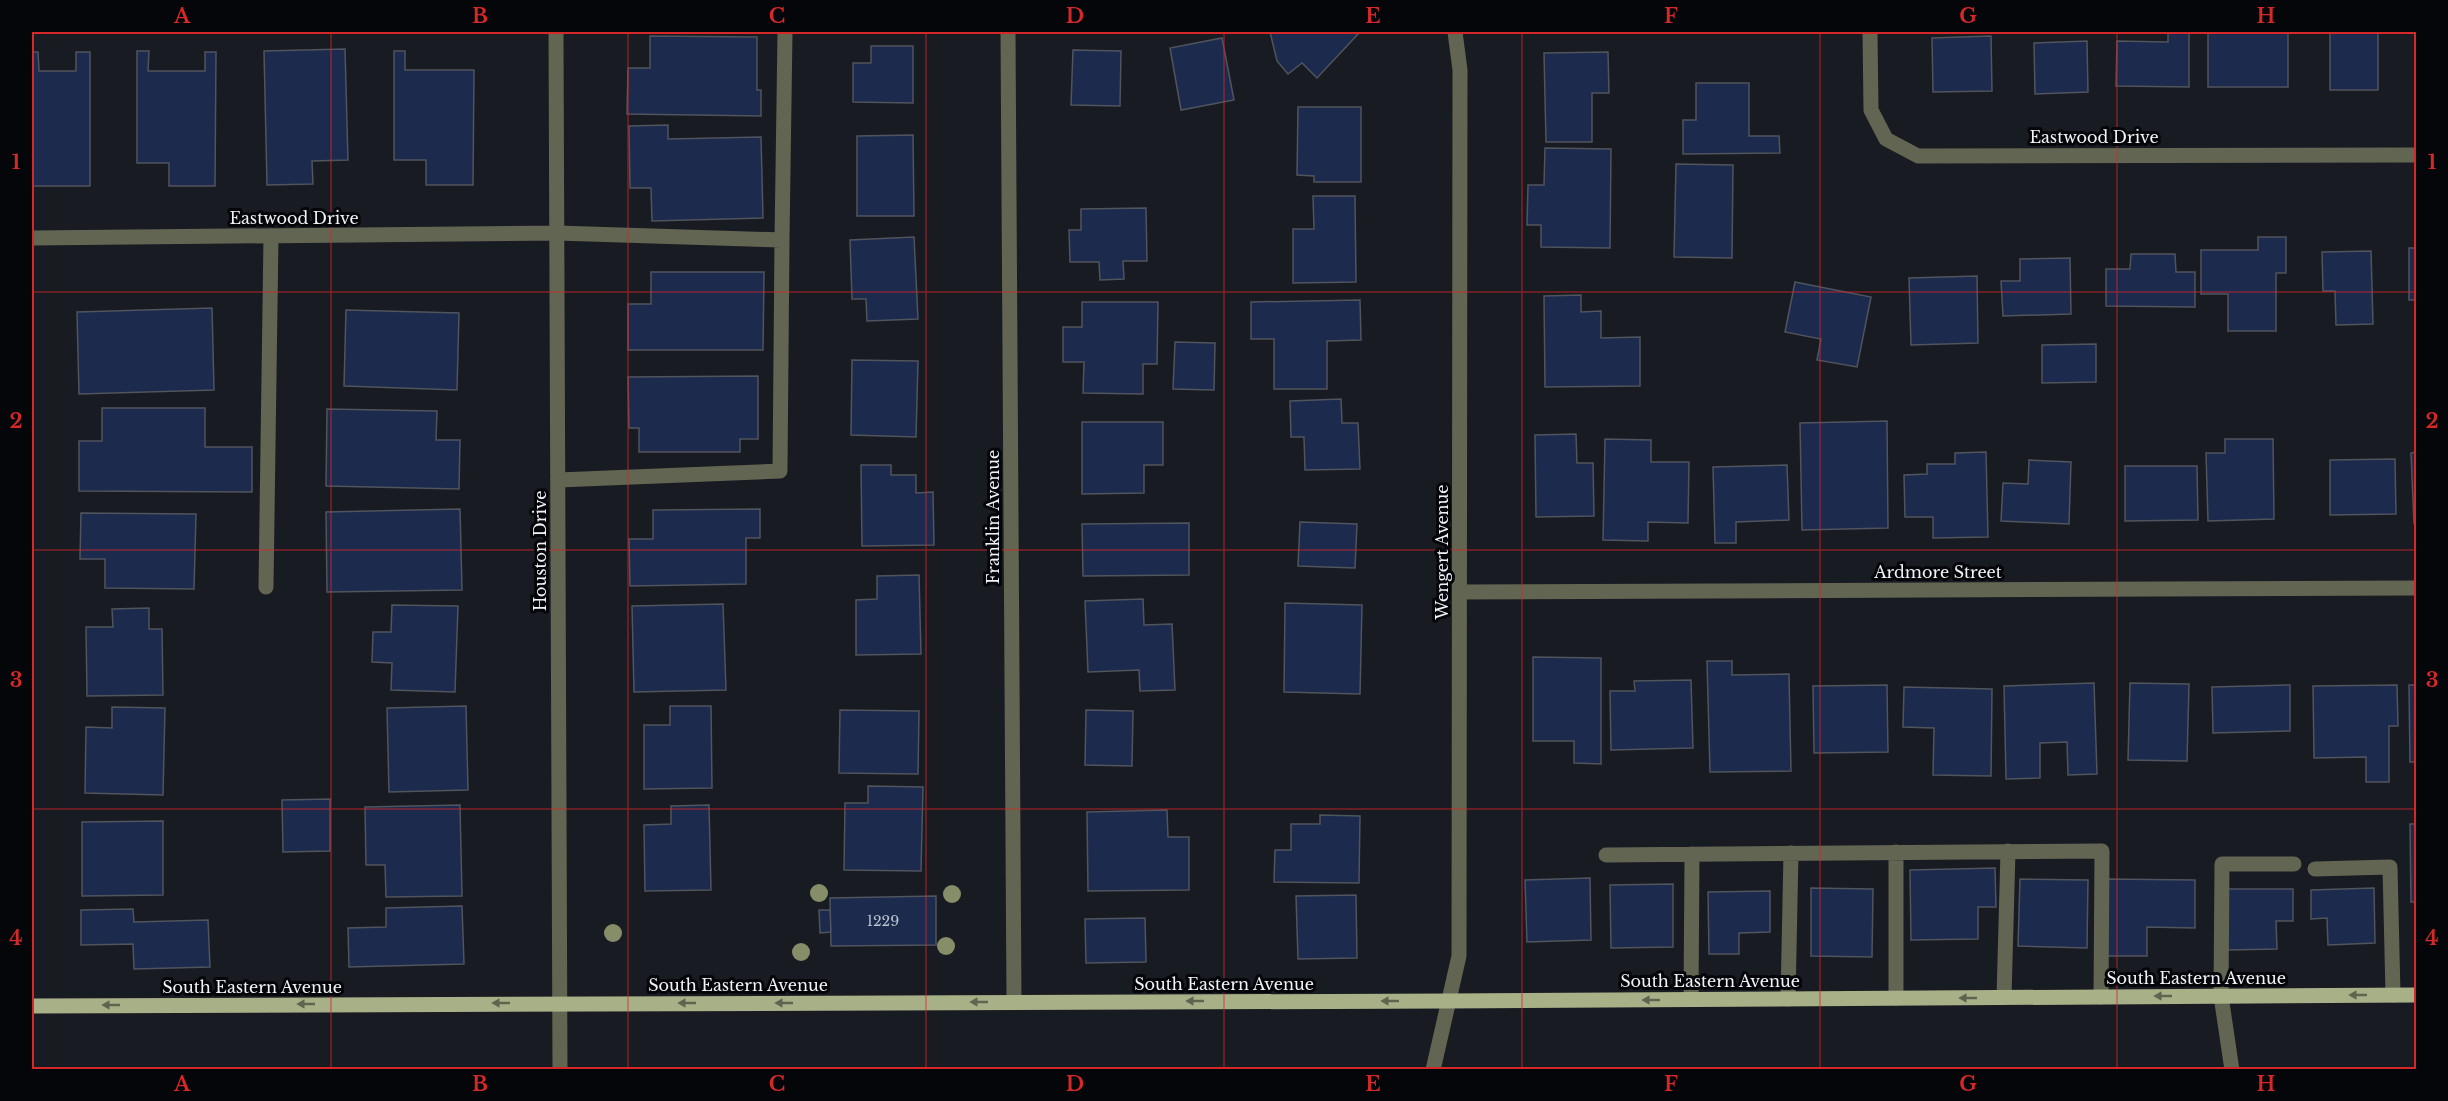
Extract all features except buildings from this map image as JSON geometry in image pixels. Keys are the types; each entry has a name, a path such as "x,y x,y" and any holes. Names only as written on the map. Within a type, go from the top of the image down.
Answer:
{"main road":[{"name":"South Eastern Avenue","path":"32,1006 2416,995"}],"street":[{"name":"Houston Drive","path":"556,32 560,1070"},
{"path":"558,480 780,471 785,32"},
{"name":"Franklin Avenue","path":"1008,32 1014,1002"},
{"name":"Wengert Avenue","path":"1433,1070 1459,956 1460,70 1455,32"},
{"name":"Eastwood Drive","path":"1870,32 1871,110 1886,139 1918,156 2416,155"},
{"name":"Eastwood Drive","path":"32,238 557,233 782,240"},
{"path":"266,587 271,236"},
{"name":"Ardmore Street","path":"1460,592 2416,588"},
{"path":"2004,998 2007,851"},
{"path":"1606,855 2102,851 2100,997"},
{"path":"1896,852 1896,998"},
{"path":"1788,999 1791,853"},
{"path":"1691,999 1692,854"},
{"path":"2232,1070 2222,996 2222,864 2294,864"},
{"path":"2315,869 2390,867 2393,995"}]}
